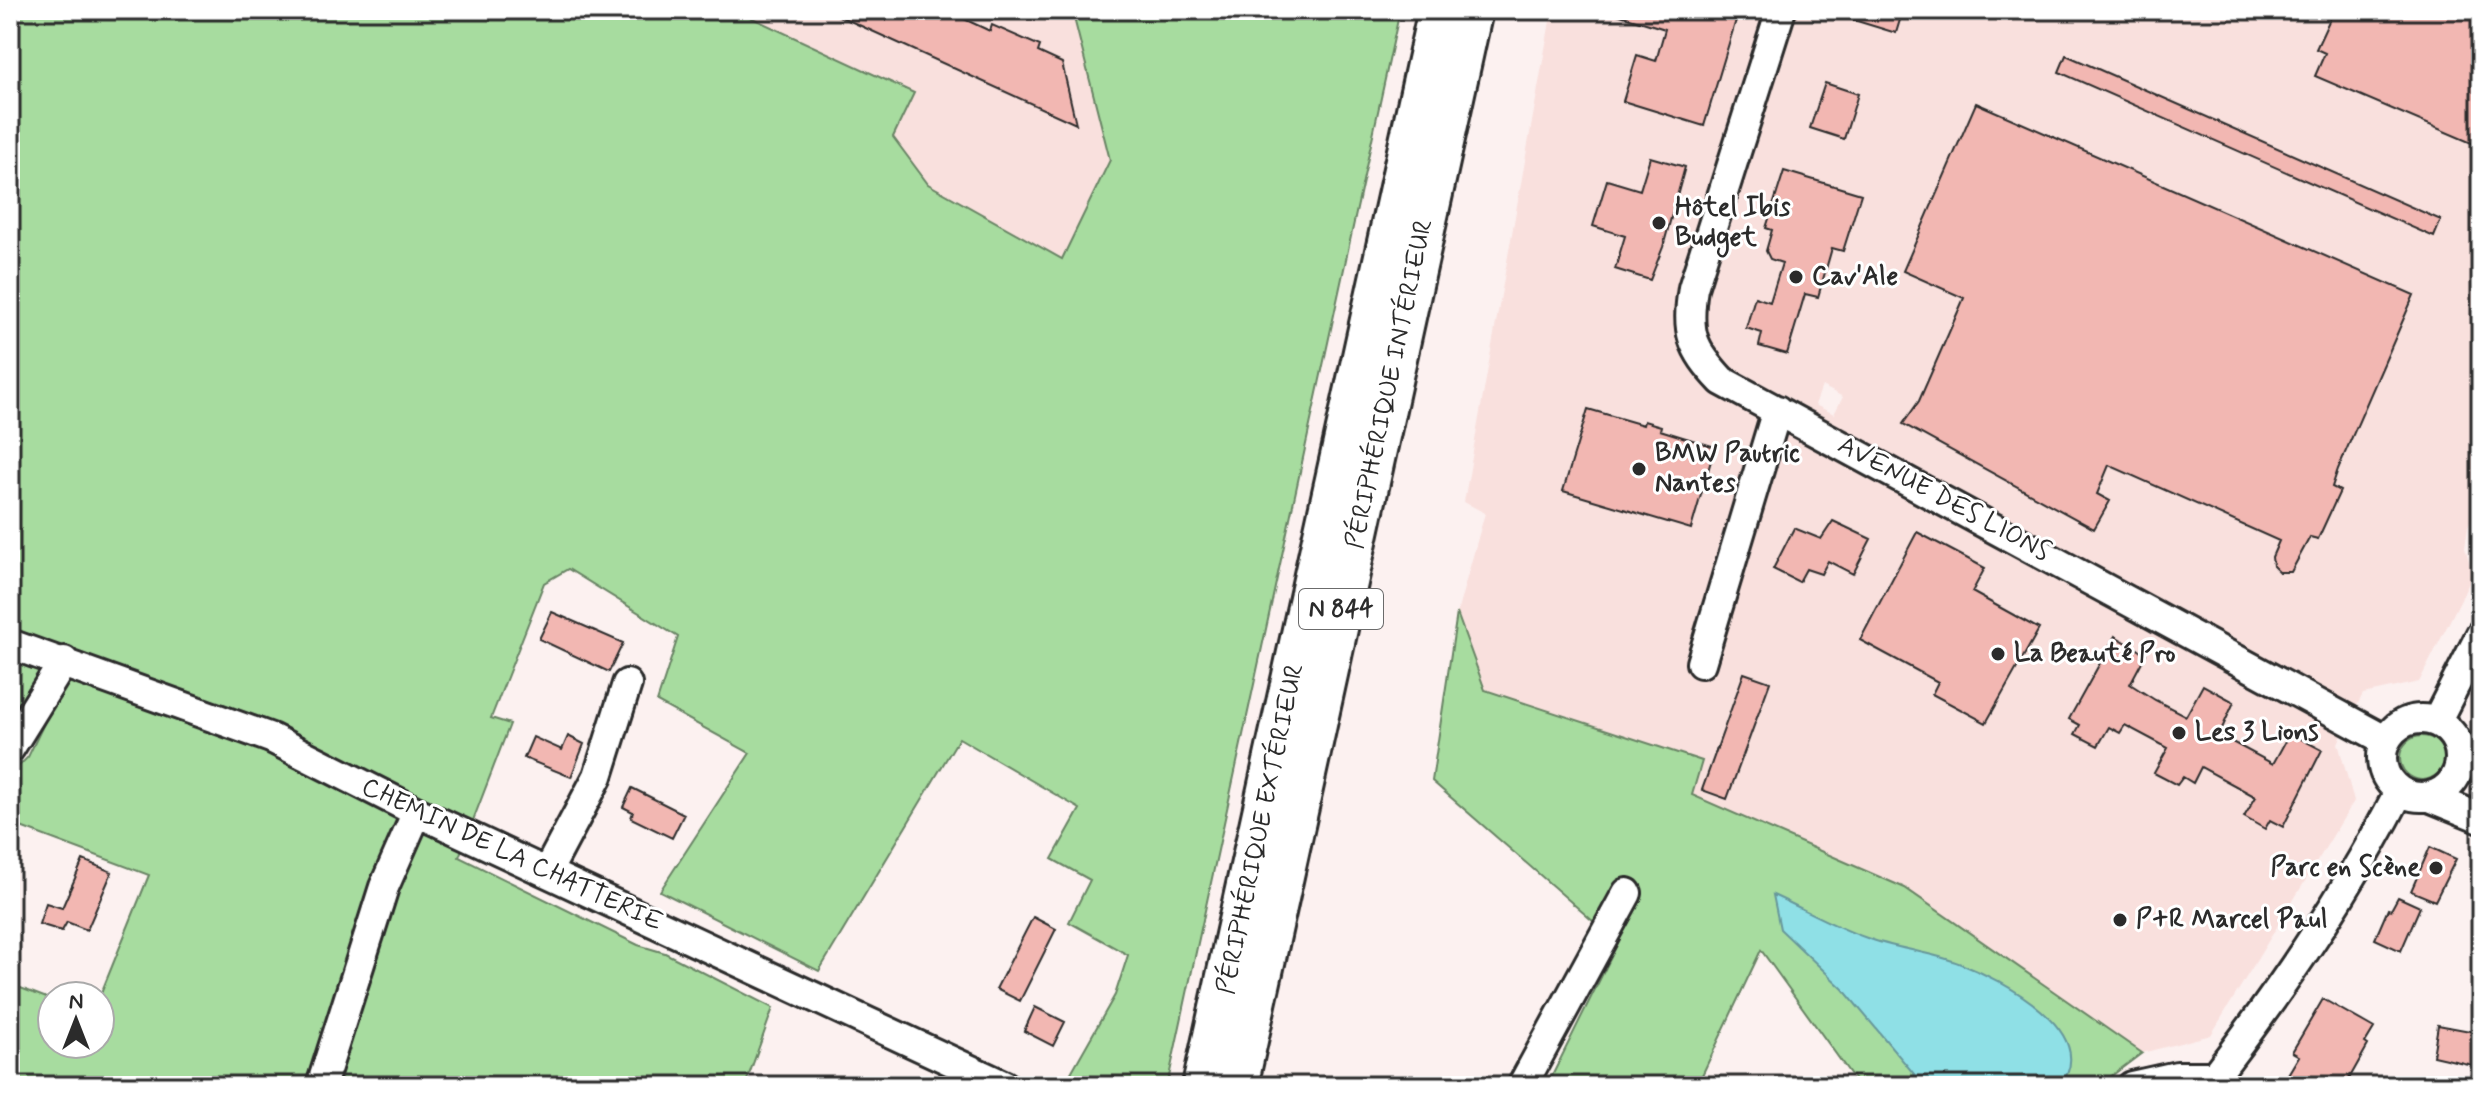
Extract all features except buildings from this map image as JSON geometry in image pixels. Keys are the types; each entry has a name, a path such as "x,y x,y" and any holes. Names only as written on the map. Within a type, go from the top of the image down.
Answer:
{"highway":[{"name":"PÉRIPHÉRIQUE EXTÉRIEUR","path":"1204,1086 1440,10"},
{"name":"PÉRIPHÉRIQUE INTÉRIEUR","path":"1236,1086 1471,10"}],"street":[{"name":"AVENUE DES LIONS","path":"1781,10 1693,288 1688,320 1698,354 1722,381 2385,740"},
{"path":"1701,663 1777,410"},
{"path":"2436,722 2481,634"},
{"name":"CHEMIN DE LA CHATTERIE","path":"10,644 271,738 417,812 1005,1086"},
{"path":"10,748 64,661"},
{"path":"547,872 598,776 627,684"},
{"path":"2429,797 2444,790 2470,757 2451,733 2436,722 2409,721 2394,729 2385,740 2381,753 2383,771 2399,792 2414,797 2429,797 2481,818"},
{"path":"2132,1086 2177,1076 2211,1081 2335,901 2399,792"},
{"path":"321,1086 384,887 417,812"},
{"path":"1522,1086 1627,893"}],"shaded area":[{"path":"735,10 1072,10 1110,160 1063,259 928,184 893,137 913,92"},
{"path":"1552,10 2481,10 2481,504 2468,526 2465,547 2473,575 2419,682 2363,694 2338,743 2354,801 2211,1035 2142,1053 1905,888 1692,795 1702,761 1485,690 1457,613 1485,513 1464,502","holes":["1822,386 1843,397 1834,414 1815,405"]}],"green space":[{"path":"10,10 735,10 914,93 893,137 928,184 1062,259 1110,160 1072,10 1400,10 1167,1086 1064,1085 1115,995 1128,955 1069,922 1090,880 1052,859 1080,809 959,738 819,971 660,891 750,753 657,702 678,637 568,569 544,583 491,718 510,724 459,857 638,945 665,953 773,1008 745,1086 10,1086 10,984 36,994 36,1060 116,1060 116,980 106,980 149,875 10,823 10,775 28,757 48,715 10,701"},
{"path":"1457,613 1485,690 1702,761 1692,795 1905,888 2142,1053 2098,1086 1859,1086 1761,950 1697,1086 1547,1086 1618,943 1432,781"},
{"path":"2422,736 2438,742 2444,758 2438,774 2422,780 2406,774 2400,758 2406,742"}],"water":[{"path":"1773,895 1867,938 1961,964 2021,995 2058,1028 2068,1046 2069,1066 2060,1086 1924,1086 1843,989 1780,929"}],"tram line":[{"path":"2475,777 2481,780"},
{"path":"2465,795 2481,804"}],"place":[{"name":"Hôtel Ibis Budget","path":"1659,223"},
{"name":"Cav'Ale","path":"1796,277"},
{"name":"BMW Pautric Nantes","path":"1639,469"},
{"name":"La Beauté Pro","path":"1998,654"},
{"name":"Les 3 Lions","path":"2179,733"},
{"name":"Parc en Scène","path":"2436,868"},
{"name":"P+R Marcel Paul","path":"2120,920"}]}
